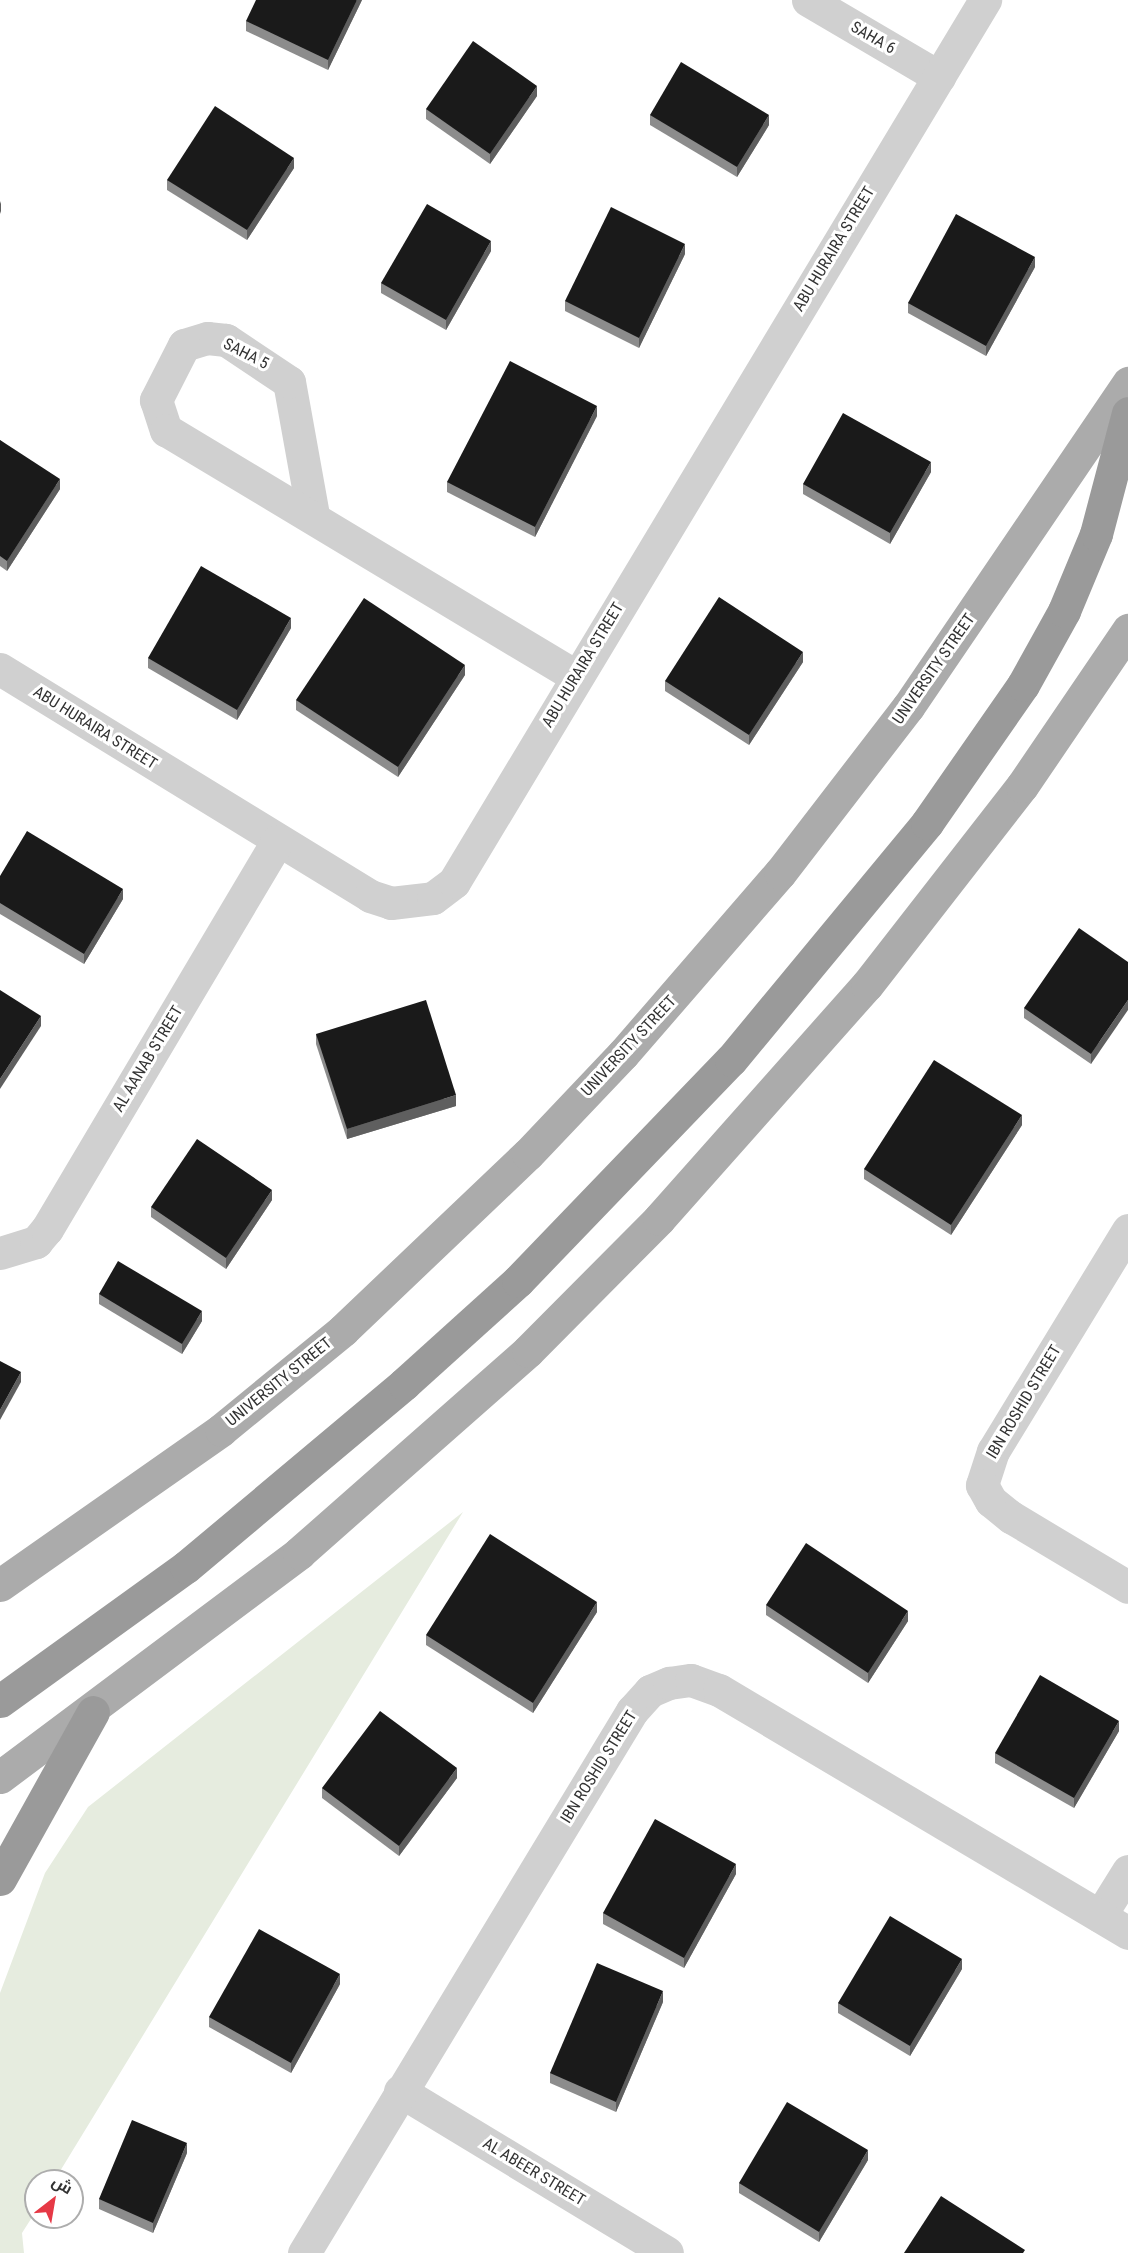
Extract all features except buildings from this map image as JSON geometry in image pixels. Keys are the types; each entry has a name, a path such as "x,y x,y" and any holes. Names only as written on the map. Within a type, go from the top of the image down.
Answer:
{"highway":[{"path":"0,1701 186,1567 395,1392 526,1272 731,1060 927,823 1023,685 1064,611 1096,534 1128,413"},
{"path":"0,1879 93,1712"}],"main road":[{"name":"UNIVERSITY STREET","path":"0,1585 221,1430 343,1330 607,1070 780,873 901,716 1128,383"},
{"path":"0,1777 93,1712 298,1553 528,1351 659,1219 867,985 1023,786 1128,630"}],"street":[{"name":"SAHA 6","path":"808,0 939,77"},
{"name":"ABU HURAIRA STREET","path":"0,669 370,896 391,903 433,898 454,882 985,0"},
{"name":"SAHA 5","path":"313,515 290,382 226,340 207,338 184,345 156,400 166,430 313,515 576,676"},
{"name":"AL AANAB STREET","path":"0,1253 36,1242 47,1228 277,841"},
{"name":"IBN ROSHID STREET","path":"1128,1230 993,1451 982,1485 991,1501 1011,1517 1128,1587"},
{"name":"IBN ROSHID STREET","path":"304,2253 632,1711 650,1691 669,1683 691,1680 719,1690 1128,1933"},
{"path":"1100,1916 1128,1870"},
{"name":"AL ABEER STREET","path":"400,2091 652,2249"}],"shaded area":[{"path":"463,1512 61,2169 24,2169 25,2229 22,2233 24,2253 0,2253 0,1993 45,1873 88,1807"}]}
